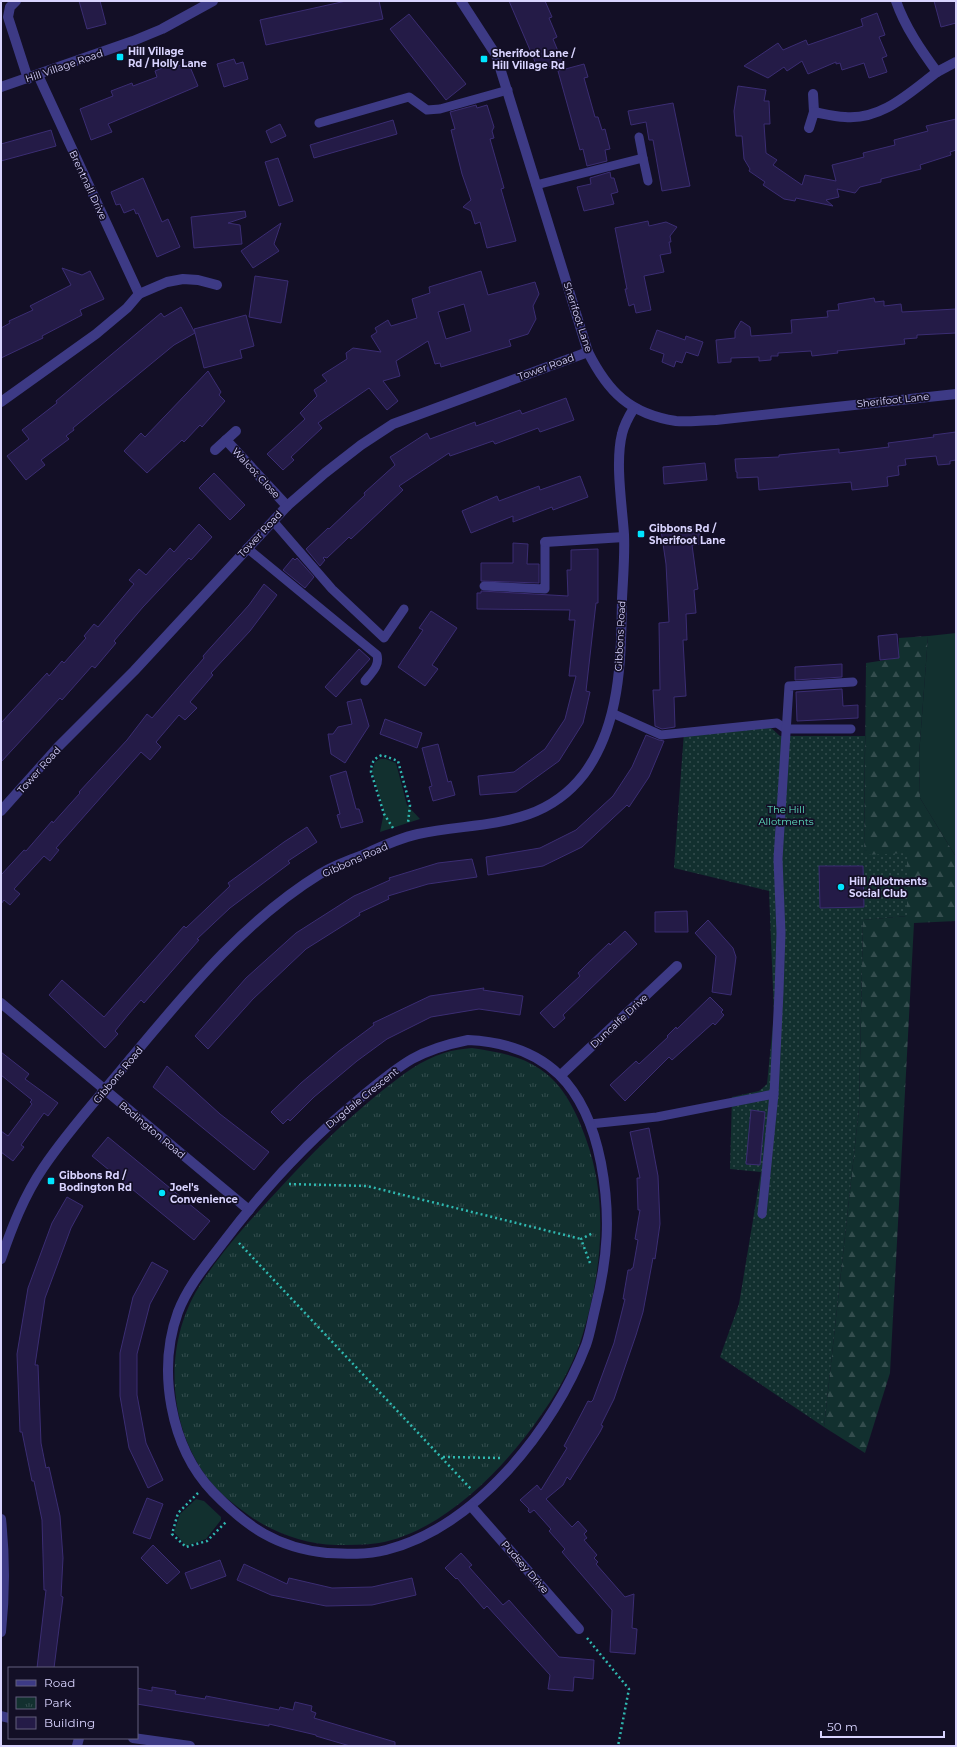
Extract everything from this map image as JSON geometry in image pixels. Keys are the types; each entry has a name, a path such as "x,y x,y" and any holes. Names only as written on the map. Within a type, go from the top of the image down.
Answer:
{"street":[{"name":"Brentnall Drive","path":"16,1 10,7 8,17 33,77 139,294"},
{"name":"Hill Village Road","path":"1,87 134,41 162,29 213,1"},
{"name":"Sherifoot Lane","path":"461,1 496,55 588,352 606,384 634,408 647,414 676,421 716,420 956,394"},
{"path":"896,1 900,13 919,48 937,72"},
{"path":"814,112 845,117 862,117 887,109 937,72 956,62"},
{"path":"809,128 814,112 813,94"},
{"path":"1,402 96,334 127,308 139,294 166,282 183,279 198,280 217,285"},
{"name":"Tower Road","path":"1,811 58,747 134,671 287,506 360,445 393,424 588,352"},
{"name":"Gibbons Road","path":"1,1259 18,1213 44,1167 105,1090 201,977 245,930 285,898 322,873 404,838 451,828 506,822 533,813 553,803 570,789 584,774 595,757 606,735 612,712 621,658 624,537 620,452 625,425 634,408"},
{"name":"Walcot Close","path":"215,450 236,431"},
{"name":"Walcot Close","path":"226,440 287,506"},
{"path":"545,542 624,537"},
{"name":"Duncalfe Drive","path":"561,1075 677,966"},
{"name":"Bodington Road","path":"1,1003 248,1210"},
{"name":"Dugdale Crescent","path":"468,1040 494,1042 524,1052 544,1061 561,1075 575,1093 590,1124 598,1148 607,1195 607,1245 603,1276 587,1343 564,1395 519,1458 480,1498 443,1526 417,1539 388,1549 367,1553 346,1554 311,1551 272,1539 255,1530 234,1513 206,1485 191,1463 175,1424 168,1381 170,1344 178,1311 198,1275 248,1210 328,1126 384,1079 414,1058 441,1046 468,1040"},
{"name":"Pudsey Drive","path":"471,1506 579,1629"},
{"path":"1,1519 4,1546 5,1589 1,1632"},
{"path":"138,1739 190,1746"}],"lane":[{"path":"319,123 409,97 427,110 440,109 508,90"},
{"path":"639,137 648,181"},
{"path":"536,185 643,158"},
{"path":"273,521 332,589 384,638 404,609"},
{"path":"484,586 545,589 545,542"},
{"path":"247,548 377,655 377,665 365,681"},
{"path":"762,1214 774,1094 781,934 778,859 789,686 853,682"},
{"path":"612,712 661,735 777,723 786,729 851,728"},
{"path":"590,1124 656,1117 774,1094"}],"path":[{"path":"382,755 398,761 410,805 404,838 384,814 371,772 371,765 376,758 382,755"},
{"path":"272,1184 367,1186 581,1239"},
{"path":"230,1233 480,1498"},
{"path":"442,1457 519,1458"},
{"path":"206,1485 178,1513 172,1534 186,1547 207,1541 234,1513"},
{"path":"579,1629 629,1689 618,1746"}],"green space":[{"path":"956,633 956,857 920,798 919,755 928,636"},
{"path":"928,636 919,755 920,798 956,857 956,921 914,923 890,1373 865,1453 824,1427 859,1109 863,920 907,916 864,855 866,663 899,658 899,638"},
{"name":"The Hill Allotments","path":"769,726 780,736 865,736 864,855 907,853 907,916 863,920 859,1109 824,1427 720,1357 739,1304 761,1172 730,1169 732,1097 759,1091 767,1084 774,1014 769,891 674,868 684,732"},
{"path":"380,759 386,759 396,763 407,805 420,819 380,832 384,812 372,771 375,762"},
{"path":"472,1048 516,1057 540,1069 556,1083 569,1100 586,1139 598,1190 600,1241 593,1293 580,1343 557,1391 525,1438 490,1477 470,1496 448,1512 426,1526 403,1537 379,1543 336,1545 311,1542 287,1536 253,1518 222,1494 199,1466 187,1441 179,1415 175,1387 175,1359 180,1332 189,1306 202,1282 222,1254 270,1198 326,1140 390,1084 420,1064 447,1052"},
{"path":"196,1499 204,1501 221,1517 221,1520 206,1539 186,1546 174,1532 180,1514"}],"building":[{"path":"79,1 100,1 106,24 87,29"},
{"path":"346,1 379,1 383,19 266,45 260,20"},
{"path":"509,1 545,1 552,17 549,18 557,37 553,39 562,61 539,71"},
{"path":"934,1 956,1 956,23 941,27"},
{"path":"877,13 885,35 879,37 887,56 882,58 887,72 869,78 864,63 842,70 840,63 836,64 836,62 808,74 802,61 787,71 784,67 768,78 744,66 778,43 783,50 806,40 808,45 863,26 861,19"},
{"path":"409,14 466,84 446,100 390,29"},
{"path":"234,59 236,64 243,62 248,79 224,87 217,64"},
{"path":"188,62 198,86 108,124 112,132 91,140 80,109 113,96 111,91 132,83 133,86 157,77 155,71 175,63 176,67"},
{"path":"584,64 588,77 584,78 595,117 598,117 602,130 605,129 610,149 605,150 607,161 587,166 583,149 580,150 558,71"},
{"path":"738,86 766,90 764,101 769,101 770,124 764,124 766,153 777,160 773,165 802,185 805,175 836,181 832,165 864,157 863,153 895,145 894,140 928,131 926,126 956,119 956,150 950,152 951,155 920,165 921,169 881,179 881,182 860,187 855,193 837,189 839,197 826,200 833,206 796,198 795,201 784,199 763,185 765,182 749,171 750,169 744,159 742,136 736,136 734,111"},
{"path":"673,103 690,186 662,191 653,140 649,140 646,122 631,125 628,111"},
{"path":"476,105 477,108 487,105 494,127 492,131 494,138 490,139 504,188 501,189 516,241 487,248 480,222 475,224 471,211 463,207 471,200 462,174 451,130 455,129 450,112"},
{"path":"393,120 397,134 314,158 310,145"},
{"path":"280,124 286,136 271,143 266,131"},
{"path":"51,130 56,146 1,161 1,144"},
{"path":"278,158 293,201 279,206 265,162"},
{"path":"610,172 611,178 614,178 618,192 611,194 614,204 584,211 577,187 591,184 590,178"},
{"path":"143,178 162,222 168,219 180,247 157,257 138,213 136,214 134,209 124,213 120,204 116,205 111,192"},
{"path":"245,211 246,217 228,223 240,225 242,244 194,248 191,217"},
{"path":"648,221 649,226 666,222 677,227 670,236 671,242 669,242 671,253 660,255 664,272 644,276 651,310 636,313 634,304 629,306 615,228"},
{"path":"281,223 274,244 279,251 253,268 241,251"},
{"path":"62,268 82,275 90,271 104,299 80,310 82,315 42,336 43,338 1,358 1,328 10,323 9,321 33,310 30,306 71,285"},
{"path":"481,271 488,295 535,282 539,294 533,306 536,319 528,334 509,340 511,346 441,367 440,363 435,364 428,341 396,361 400,376 383,381 398,401 387,410 369,388 318,423 322,428 291,457 294,460 283,470 267,454 305,419 300,413 317,396 314,390 327,381 322,375 347,359 346,353 353,348 381,352 371,336 377,332 375,328 388,320 391,326 417,318 412,299 430,293 429,287","holes":["464,304 471,331 446,339 438,312"]},
{"path":"255,276 288,281 281,323 249,317"},
{"path":"874,298 875,302 884,301 884,306 901,304 902,312 956,309 956,333 917,335 917,338 904,339 905,344 837,351 838,353 812,356 811,351 778,353 778,356 771,356 771,360 759,361 759,357 731,358 731,362 718,363 716,340 735,338 735,331 741,321 750,327 751,336 792,333 791,320 828,317 827,311 839,310 838,304"},
{"path":"181,307 195,333 174,345 73,428 74,430 66,436 69,439 41,460 45,465 26,480 7,456 29,439 22,430 57,403 56,401 161,313 164,317"},
{"path":"246,315 254,346 240,350 242,358 204,368 194,329"},
{"path":"657,330 685,340 686,336 703,342 698,356 686,352 682,363 676,361 674,367 662,362 664,354 650,349"},
{"path":"208,371 221,392 219,395 225,401 202,427 200,425 184,442 182,440 147,473 124,451 141,433 145,437"},
{"path":"566,398 574,420 540,432 538,428 495,444 493,441 450,456 449,453 399,486 403,490 351,539 349,537 327,558 324,557 323,558 325,560 320,566 306,549 328,528 329,529 365,495 364,493 395,465 390,457 427,433 430,439 475,422 476,426 520,410 522,414"},
{"path":"956,432 956,460 950,461 950,464 938,465 936,456 905,459 906,465 898,466 899,475 887,477 888,486 852,490 851,482 759,490 758,477 737,478 735,459 779,457 779,455 839,449 839,453 889,447 888,443 934,437 933,435"},
{"path":"705,463 707,480 664,484 663,467"},
{"path":"214,473 245,505 230,520 199,488"},
{"path":"580,476 588,497 553,510 552,507 513,522 513,516 471,533 462,511 497,496 499,501 539,486 540,490"},
{"path":"199,524 212,537 191,560 189,558 143,607 114,641 116,643 95,668 92,666 62,700 60,698 1,762 1,723 47,673 49,676 62,661 64,663 86,638 84,636 94,624 98,627 134,584 129,580 139,569 146,575 170,548 174,552"},
{"path":"695,526 696,532 699,532 700,544 692,545 698,589 694,590 696,613 686,614 687,640 683,640 686,696 674,697 675,727 662,729 655,726 653,690 660,690 659,623 669,622 666,564 661,530"},
{"path":"513,543 528,544 527,564 539,564 539,583 481,581 481,563 513,563"},
{"path":"598,549 598,603 596,603 586,691 590,692 583,723 559,761 516,792 480,795 478,776 514,772 545,749 565,719 576,676 569,676 575,620 569,620 570,610 477,609 477,593 481,593 481,591 568,596 567,570 571,570 571,550"},
{"path":"293,558 295,560 297,558 314,577 305,588 283,570"},
{"path":"264,584 277,595 250,631 211,673 213,675 190,702 197,708 185,720 179,715 156,742 161,747 150,760 141,752 56,848 59,850 50,861 44,856 14,889 20,894 10,905 4,900 1,904 1,875 24,850 26,851 52,821 53,823 80,793 79,792 127,740 147,714 152,718 204,658 203,656 249,605"},
{"path":"431,611 457,628 432,665 438,669 425,686 398,667 423,630 419,628"},
{"path":"897,634 899,658 880,660 878,636"},
{"path":"359,649 370,659 336,697 325,687"},
{"path":"842,664 842,677 795,680 795,667"},
{"path":"842,689 843,706 858,705 858,718 797,721 796,692"},
{"path":"361,699 369,726 345,763 331,754 328,734 333,734 338,727 352,724 347,702"},
{"path":"385,719 422,733 417,748 380,734"},
{"path":"646,735 664,741 649,777 629,807 627,805 582,847 543,866 488,875 486,857 540,848 576,830 613,796 632,767"},
{"path":"438,744 448,782 451,781 455,795 433,801 429,787 432,786 422,748"},
{"path":"346,771 356,809 359,809 363,822 341,828 337,815 340,814 330,776"},
{"path":"307,827 317,842 288,861 290,863 230,908 197,939 199,940 144,1003 141,1000 128,1015 115,1031 118,1034 105,1048 49,995 62,980 104,1017 184,926 186,928 230,886 228,883"},
{"path":"472,859 477,877 428,884 388,896 389,899 359,913 360,915 306,949 253,999 208,1049 195,1036 246,978 296,933 354,896 390,880 389,878 438,863"},
{"name":"Hill Allotments Social Club","path":"819,866 863,866 864,907 820,908"},
{"path":"687,911 688,932 655,932 655,912"},
{"path":"708,920 733,948 736,957 731,995 712,992 716,956 695,933"},
{"path":"625,931 637,944 563,1015 565,1018 554,1028 540,1013 580,976 578,973 585,966 609,943 610,945"},
{"path":"484,988 483,990 523,996 520,1015 479,1009 431,1017 387,1039 357,1061 314,1097 290,1121 288,1119 283,1124 271,1112 301,1083 339,1051 374,1025 373,1023 430,996"},
{"path":"710,997 723,1010 721,1012 724,1015 715,1025 713,1023 672,1060 669,1057 625,1101 610,1085 636,1061 639,1064 668,1037 667,1036 676,1027 677,1029"},
{"path":"1,1052 29,1074 25,1079 58,1103 48,1116 44,1113 21,1145 24,1147 13,1161 1,1152 1,1131 8,1136 32,1104 30,1102 32,1100 1,1075"},
{"path":"167,1066 220,1114 269,1152 254,1170 153,1087"},
{"path":"751,1110 765,1112 760,1165 746,1164"},
{"path":"649,1128 658,1176 660,1224 655,1259 653,1258 643,1312 614,1399 601,1425 603,1426 600,1432 570,1480 567,1477 563,1485 546,1499 572,1527 578,1521 587,1531 584,1534 587,1538 584,1540 597,1555 594,1558 598,1562 596,1564 625,1597 634,1594 632,1628 637,1629 635,1654 610,1652 612,1610 562,1552 565,1549 549,1531 551,1529 534,1510 530,1513 528,1511 529,1509 520,1500 537,1485 541,1490 567,1448 564,1446 588,1401 591,1402 593,1400 614,1343 625,1299 623,1299 628,1270 633,1268 638,1240 635,1239 640,1210 638,1210 637,1178 640,1178 630,1132"},
{"path":"108,1137 210,1221 194,1240 92,1156"},
{"path":"67,1197 83,1206 71,1228 45,1298 35,1365 38,1365 41,1443 46,1468 49,1467 60,1516 63,1558 61,1596 63,1597 54,1667 37,1667 46,1590 44,1590 42,1520 22,1432 20,1432 17,1354 28,1288 52,1223"},
{"path":"152,1262 168,1271 150,1304 137,1354 137,1395 146,1443 163,1480 148,1488 129,1448 120,1396 120,1353 133,1297"},
{"path":"147,1498 163,1504 150,1539 133,1533"},
{"path":"153,1545 180,1572 167,1584 141,1558"},
{"path":"461,1553 472,1565 469,1567 503,1605 509,1600 559,1657 594,1660 593,1679 574,1677 573,1691 548,1689 550,1675 487,1606 484,1609 457,1578 456,1579 445,1568"},
{"path":"220,1560 226,1576 191,1589 185,1573"},
{"path":"244,1564 287,1584 289,1578 332,1588 372,1587 412,1578 416,1595 372,1605 326,1606 271,1595 237,1580"},
{"path":"152,1687 176,1691 175,1694 205,1699 206,1696 279,1710 280,1707 293,1710 295,1702 312,1706 311,1711 316,1713 314,1718 395,1742 395,1746 350,1746 316,1735 269,1724 269,1726 138,1704 138,1688 152,1691"}],"place":[{"name":"Hill Village Rd / Holly Lane","path":"120,57"},
{"name":"Sherifoot Lane / Hill Village Rd","path":"484,59"},
{"name":"Gibbons Rd / Sherifoot Lane","path":"641,534"},
{"name":"Hill Allotments Social Club","path":"841,887"},
{"name":"Gibbons Rd / Bodington Rd","path":"51,1181"},
{"name":"Joel's Convenience","path":"162,1193"}]}
